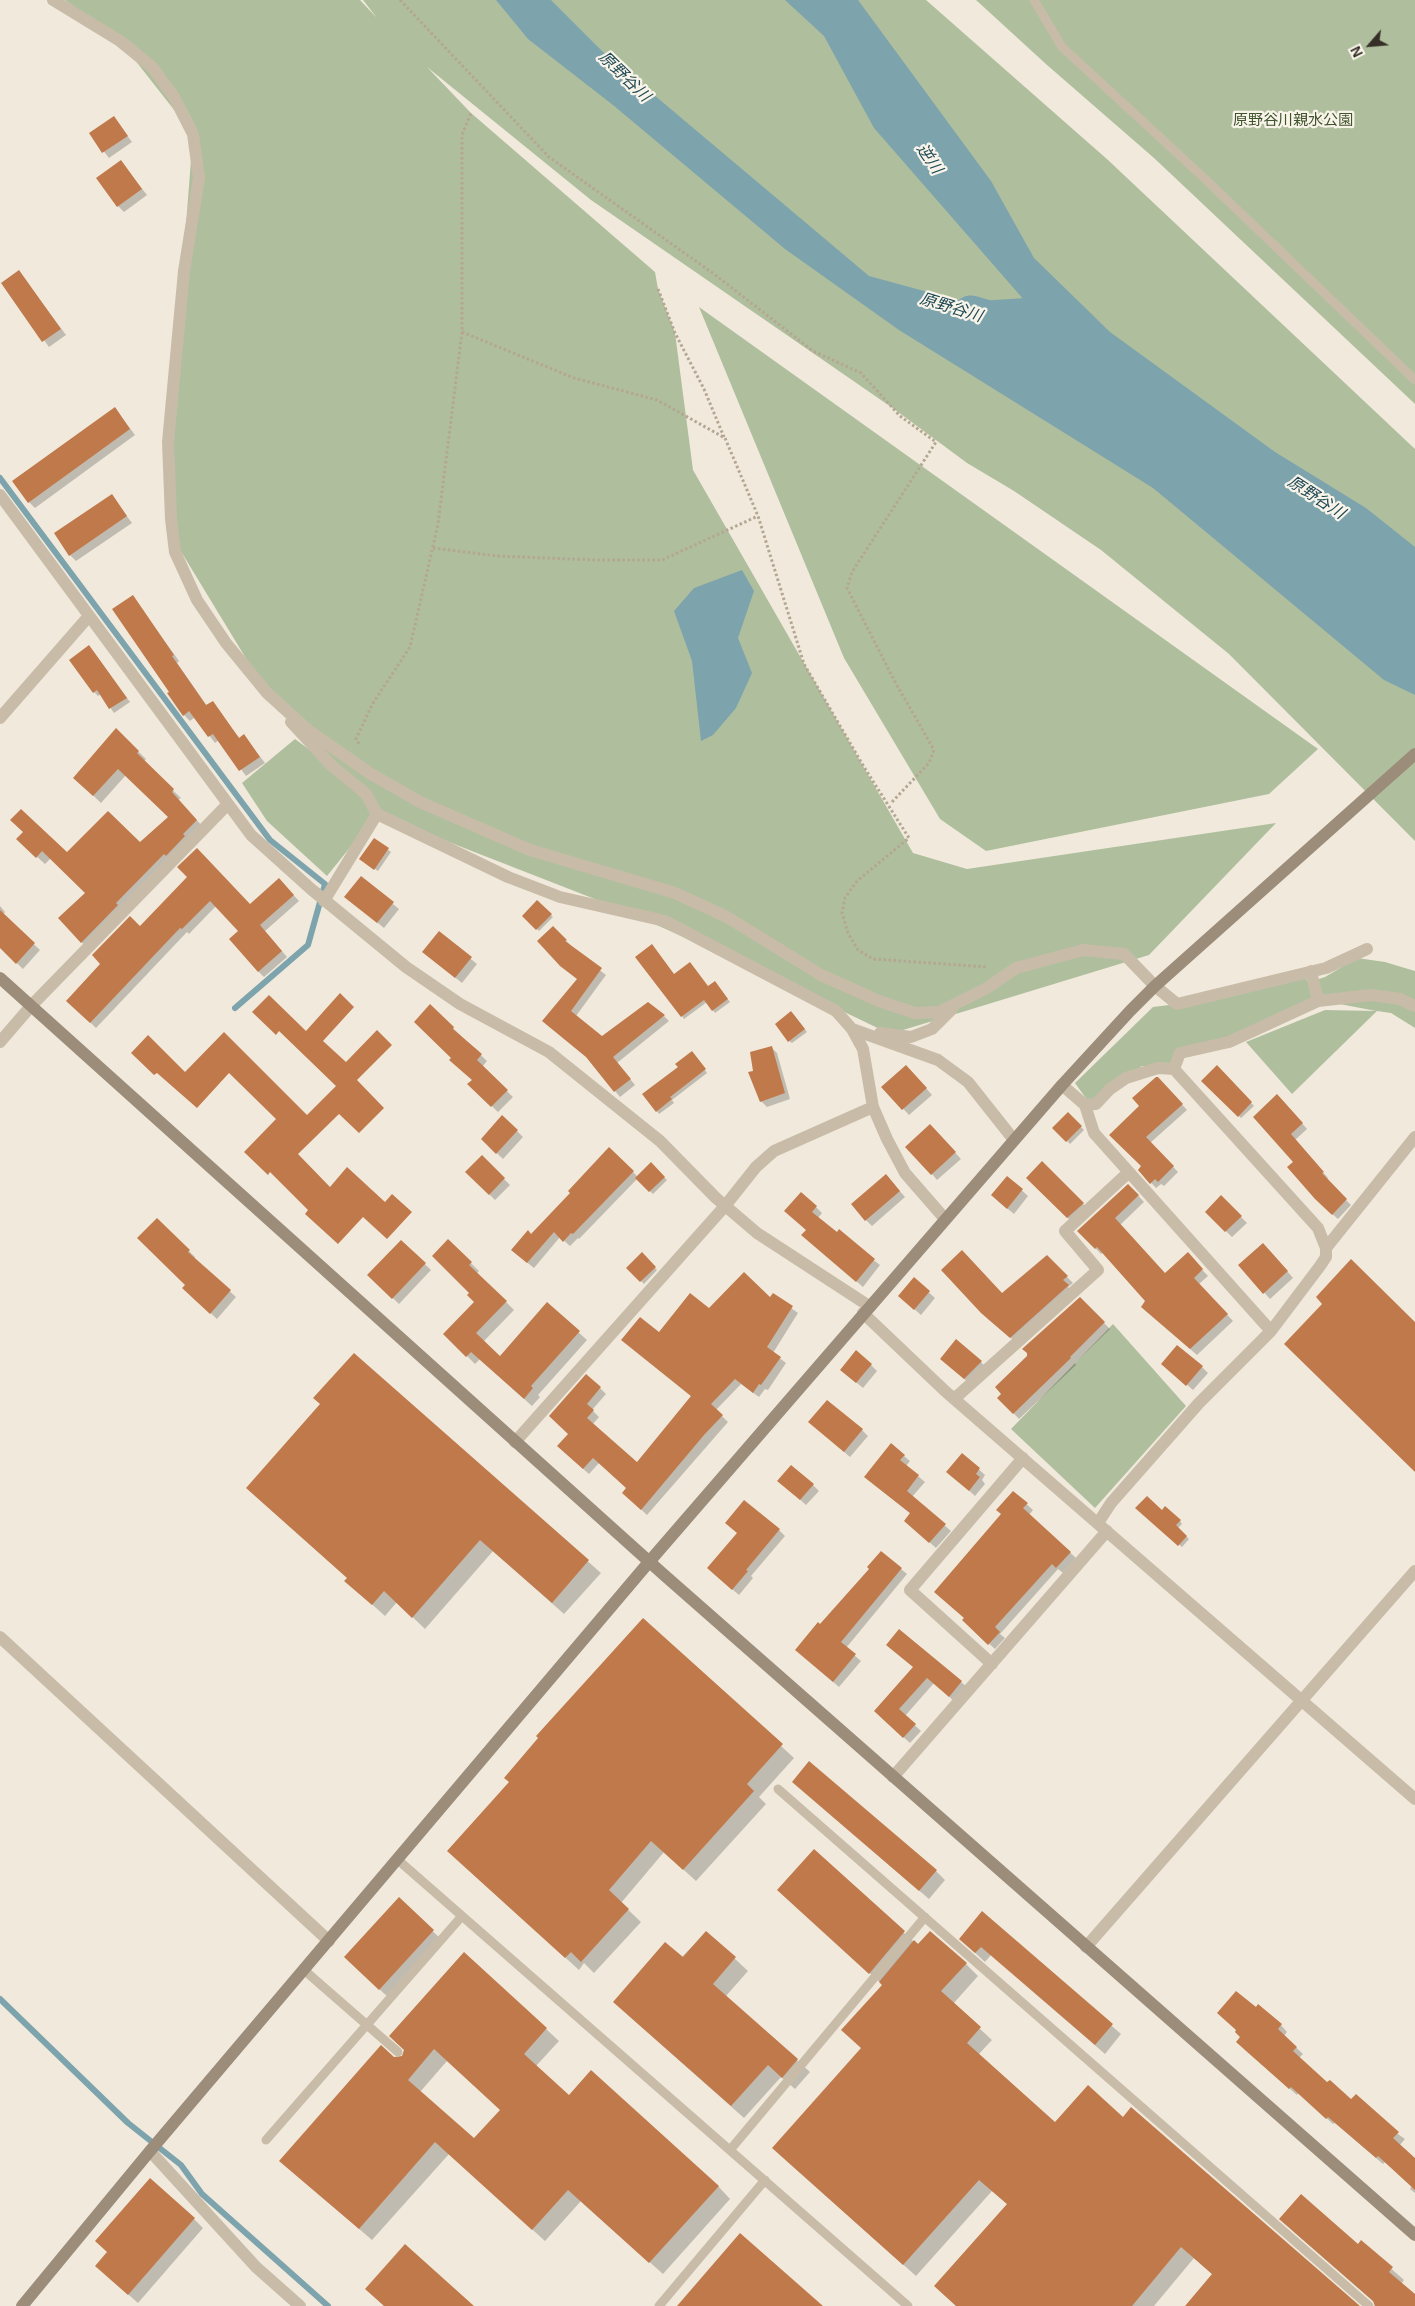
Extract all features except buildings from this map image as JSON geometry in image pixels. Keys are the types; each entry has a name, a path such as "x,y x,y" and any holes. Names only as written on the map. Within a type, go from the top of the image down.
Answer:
{"street":[{"path":"53,0 120,41 152,67 174,97 193,134 199,178 184,271 168,442 171,519 175,552 197,600 226,643 305,739 331,765 366,794 377,814 508,877 560,897 665,922 836,1011 852,1029 863,1049 873,1107 886,1139 905,1173 945,1219"},
{"path":"0,495 251,835 324,901 406,967 460,1004 549,1052 660,1141 725,1206 757,1233 866,1309 954,1398 1415,1799"},
{"path":"0,718 90,616"},
{"path":"267,693 317,736 371,774 420,802 530,850 675,893 728,917 821,975 879,1001 914,1013 939,1012 987,988 1016,968 1083,950 1124,954 1155,986 1177,1004 1326,968 1367,949"},
{"path":"22,2306 150,2151 649,1562 866,1309 1062,1085 1155,986 1415,754"},
{"path":"0,1042 31,1006 228,804"},
{"path":"324,901 377,814"},
{"path":"1311,971 1318,1001"},
{"path":"0,978 649,1562 1415,2235"},
{"path":"1174,1068 1180,1053 1229,1042 1318,1001 1371,995 1400,999 1415,1006"},
{"path":"852,1029 911,1037 932,1029 960,1002"},
{"path":"852,1029 938,1060 968,1082 1014,1140"},
{"path":"894,1777 992,1664 1103,1527 1111,1503 1199,1402 1271,1331 1326,1257 1326,1248 1318,1228 1174,1068 1158,1068 1126,1078 1110,1089 1096,1104 1085,1105"},
{"path":"1062,1085 1085,1105 1094,1133 1271,1331"},
{"path":"516,1442 725,1206 756,1167 774,1151 873,1107"},
{"path":"1326,1248 1415,1137"},
{"path":"954,1398 1098,1270 1065,1231 1129,1172"},
{"path":"992,1664 910,1590 1023,1458"},
{"path":"1086,1947 1415,1571"},
{"path":"0,1637 329,1941"},
{"path":"150,2151 256,2267 300,2306"}],"lane":[{"path":"1034,0 1062,47 1203,177 1415,380"},
{"path":"778,1789 1369,2306"},
{"path":"398,1860 908,2306"},
{"path":"266,2140 462,1916"},
{"path":"730,2150 925,1916"},
{"path":"304,1970 398,2052"},
{"path":"659,2306 765,2180"}],"path":[{"path":"400,0 549,157 714,274 813,351 861,373 900,416 936,442 852,572 847,588 894,680 934,750 929,763 892,802"},
{"path":"362,746 356,739 373,702 410,647 438,524 462,332 462,135 471,113"},
{"path":"658,289 674,334 704,388 758,516 804,664 864,767 909,838 857,881 845,898 842,913 848,933 858,950 874,959 1016,968"},
{"path":"462,332 574,378 657,400 724,438"},
{"path":"432,548 497,556 595,560 662,560 758,516"}],"green space":[{"path":"65,0 360,0 377,18 363,0 926,0 1108,160 1415,449 1415,841 1229,654 1101,550 1014,491 967,463 894,409 591,200 427,67 471,113 655,272 658,289 675,333 693,470 913,853 967,869 1276,823 1149,955 890,1034 776,979 628,912 377,814 327,876 267,821 242,783 295,739 333,767 267,693 174,540 174,380 193,134 120,41"},
{"name":"原野谷川親水公園","path":"976,0 1415,0 1415,404 1154,158"},
{"path":"699,307 1318,749 1269,794 986,851 940,819 844,658"},
{"path":"1357,958 1385,962 1415,971 1415,1028 1391,1013 1377,1011 1292,1094 1246,1042 1325,1010 1376,1011 1324,1001 1313,981 1325,977"},
{"path":"1303,973 1318,1001 1229,1042 1180,1053 1174,1069 1142,1066 1090,1104 1075,1083 1153,1007 1177,1004"},
{"path":"1113,1324 1186,1406 1095,1508 1011,1429"}],"water":[{"name":"逆川","path":"496,0 551,0 603,52 869,276 1045,324 874,128 824,36 785,0 858,0 991,181 1034,258 1110,332 1275,452 1366,508 1415,547 1415,695 1384,680 1153,488 899,330 785,249 613,105 528,39"},
{"path":"742,570 754,591 738,638 752,673 736,708 713,735 701,741 692,661 674,611 694,588"}],"waterway":[{"name":"原野谷川","path":"971,315 988,320 1035,317 1091,353"},
{"path":"0,478 270,840 325,884 308,945 235,1008"},
{"path":"0,1999 128,2123 181,2165 202,2194 328,2306"}]}
